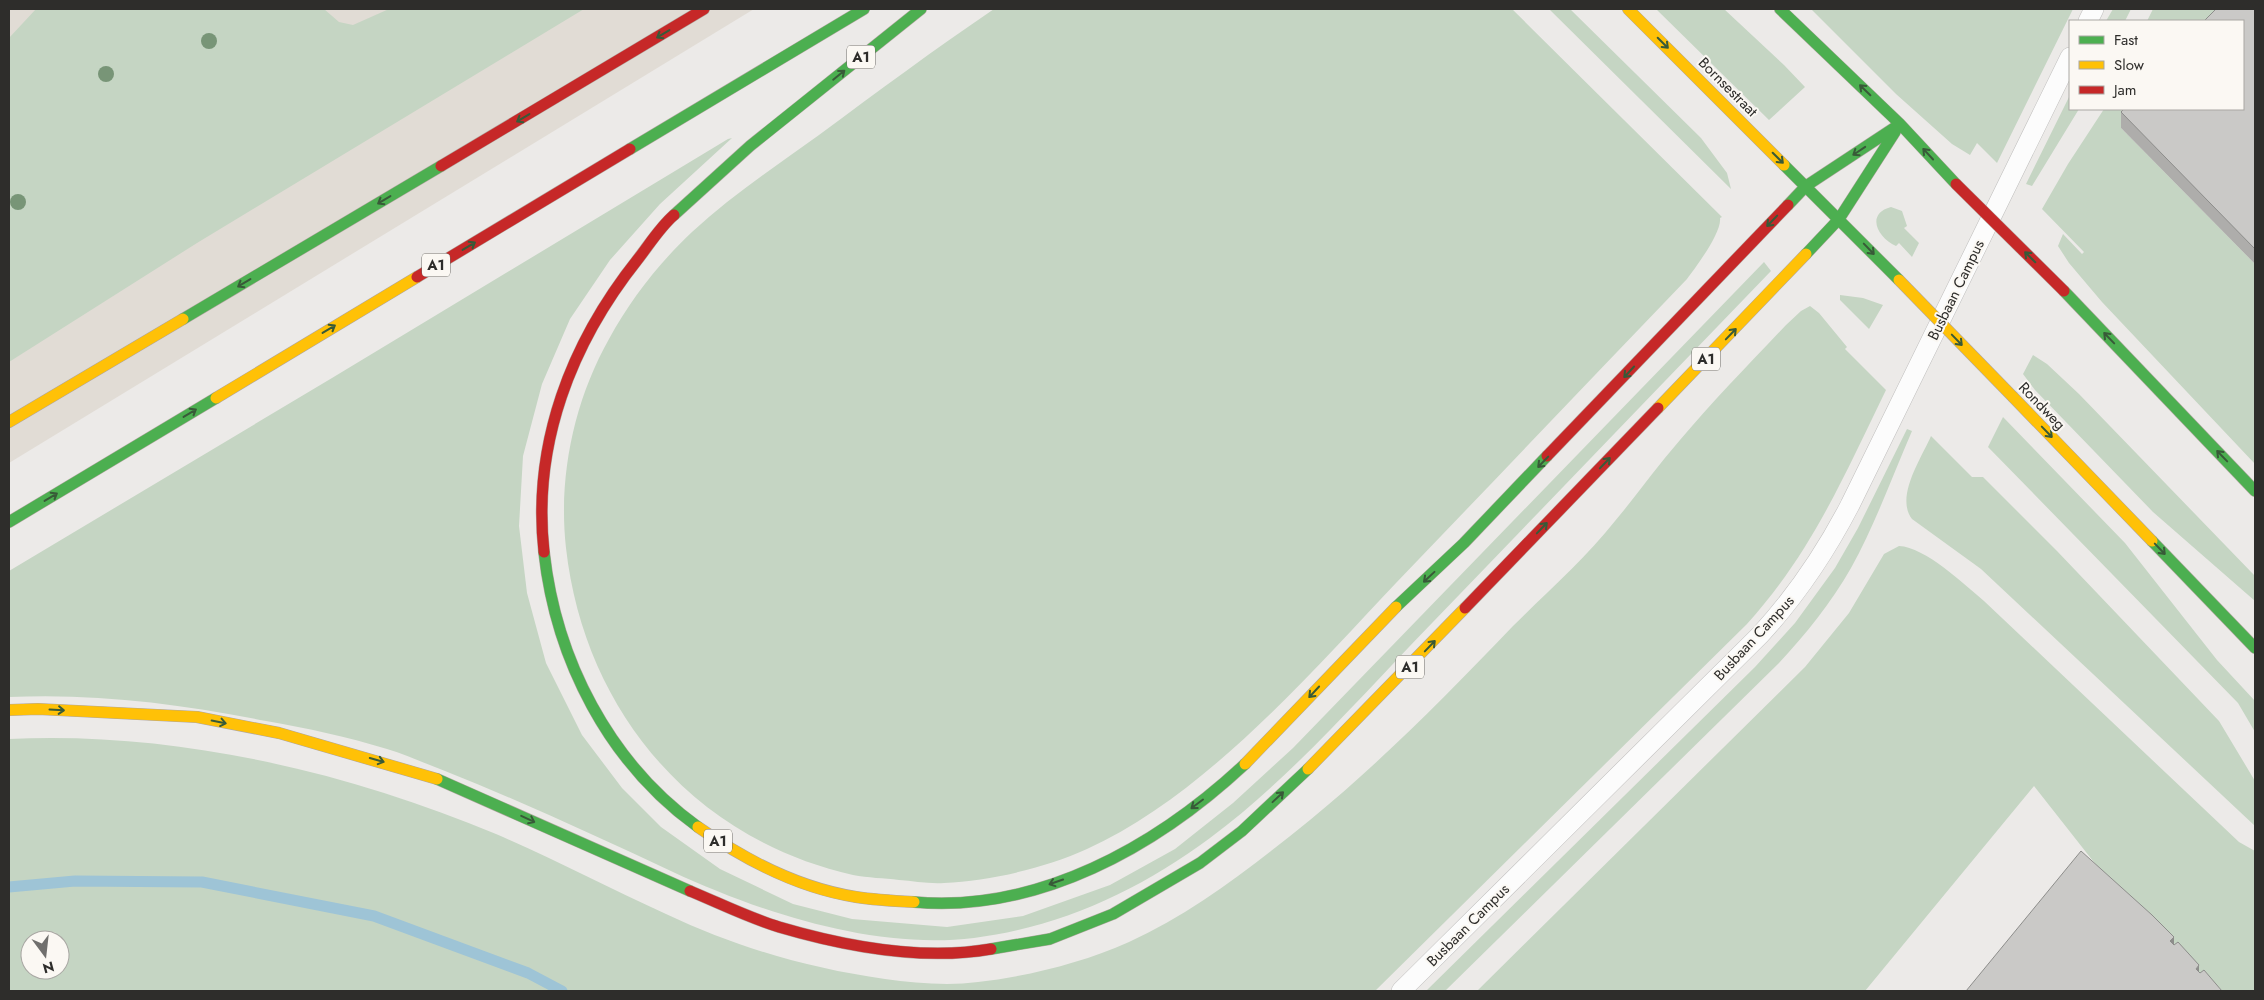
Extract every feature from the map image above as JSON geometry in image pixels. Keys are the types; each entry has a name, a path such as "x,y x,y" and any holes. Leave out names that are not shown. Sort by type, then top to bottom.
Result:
{"main road":[{"path":"9,422 704,9"},
{"name":"A1","path":"9,522 864,9"},
{"name":"A1","path":"921,9 750,146 670,218 626,274 589,330 562,392 545,460 541,523 548,588 566,652 601,723 636,771 678,812 731,850 799,882 855,897 944,905 1017,896 1098,868 1162,832 1219,788 1263,747 1376,627 1464,543 1806,186"},
{"name":"Bornsestraat","path":"1628,9 1806,186"},
{"path":"1780,9 1900,124 2255,491"},
{"path":"1806,186 1900,124"},
{"path":"1839,219 1900,124"},
{"name":"Rondweg","path":"1806,186 2255,648"},
{"name":"A1","path":"9,710 38,709 197,717 279,734 345,751 440,780 639,870 761,921 833,940 911,953 961,954 1050,938 1113,914 1200,863 1242,831 1326,752 1398,679 1758,306 1839,219"}],"lane":[{"name":"Busbaan Campus","path":"1400,991 1735,661 1780,614 1797,592 1826,549 1843,519 2069,59"}],"shaded area":[{"path":"9,9 754,9 9,463"}],"green space":[{"path":"36,9 324,9 339,22 353,25 389,9 584,9 197,243 9,362 9,38"},
{"path":"994,9 1512,9 1722,217 1713,240 1687,279 1291,694 1213,766 1172,798 1130,826 1087,849 1035,868 962,882 938,883 859,876 795,857 743,831 696,798 656,758 622,713 596,662 577,607 566,548 564,521 564,494 571,440 586,388 609,339 626,310 668,256 692,232 738,194"},
{"path":"1549,9 1570,9 1701,138 1727,173 1731,189"},
{"path":"1656,9 1724,9 1805,87 1769,120"},
{"path":"1811,9 2073,9 1997,163 1977,143 1970,155 1952,144 1896,94"},
{"path":"2113,9 2131,9 2126,20 2107,20"},
{"path":"2153,9 2229,9 2219,20 2148,20"},
{"path":"2069,97 2069,110 2078,110 2032,186 2026,184"},
{"path":"2103,110 2137,110 2121,128 2255,264 2255,464 2102,302 2069,263 2058,246 2063,234 2082,254 2084,252 2042,209 2068,164"},
{"path":"732,138 660,204 610,260 570,319 542,384 523,456 519,526 527,593 546,663 582,735 622,788 661,827 720,869 793,904 852,919 947,927 1023,916 1110,885 1175,849 1233,803 1293,748 1764,262 1771,271 1326,734 1269,789 1210,838 1183,857 1128,890 1068,915 1006,933 974,938 936,940 897,939 819,925 781,914 707,887 532,807 445,771 394,751 327,733 202,710 138,701 42,696 9,697 9,571"},
{"path":"1891,207 1902,211 1907,226 1904,228 1919,243 1912,257 1899,243 1896,246 1884,238 1877,226 1876,220 1878,215 1883,210"},
{"path":"1840,295 1863,298 1883,305 1869,329 1840,300"},
{"path":"1810,306 1819,313 1847,347 1845,349 1886,390 1841,483 1808,541 1770,597 1747,624 1375,991 9,991 9,739 71,738 195,749 319,774 379,791 496,834 719,937 772,955 828,969 920,983 967,983 1036,972 1111,950 1177,917 1223,887 1310,820 1389,750 1591,549 1693,425 1801,311"},
{"path":"2033,355 2047,364 2079,394 2255,576 2255,601 2153,512 2035,390 2023,374"},
{"path":"2003,417 2125,543 2217,660 2255,701 2255,732 2238,703 1988,447"},
{"path":"1907,429 1912,431 1860,552 1835,594 1799,641 1779,663 1445,991 1426,991 1755,667 1795,623 1835,568 1858,528"},
{"path":"1931,436 1972,477 1983,477 2057,551 2219,721 2255,781 2255,826 1981,569 1912,519 1906,500 1908,489 1911,478"},
{"path":"1899,546 1909,548 1932,559 1966,585 2239,842 2255,851 2255,991 2198,991 2174,964 2034,786 1865,991 1477,991 1805,667 1849,613 1884,554"}],"building":[{"path":"2216,9 2255,9 2255,249 2121,112 2123,110 2244,110 2244,20 2205,20"},
{"path":"2081,851 2152,915 2174,937 2170,941 2174,945 2178,942 2199,965 2196,969 2200,973 2204,970 2222,991 1966,991"}],"waterway":[{"path":"9,887 75,881 202,882 374,916 528,973 562,991"}],"traffic: fast":[{"path":"630,149 864,9"},
{"path":"674,215 750,146 921,9"},
{"path":"1780,9 1900,124 1956,184"},
{"path":"1788,205 1806,186 1900,124"},
{"path":"1806,254 1839,219 1895,132"},
{"path":"1784,165 1899,280"},
{"path":"183,319 441,166"},
{"path":"2064,291 2255,491"},
{"path":"9,522 216,398"},
{"path":"1396,607 1464,543 1547,456"},
{"path":"2152,541 2255,648"},
{"path":"544,552 550,592 561,632 575,670 592,706 613,740 638,772 666,801 698,827"},
{"path":"914,902 960,903 1006,897 1050,885 1093,868 1134,847 1173,822 1245,764"},
{"path":"991,949 1050,939 1113,914 1200,863 1242,831 1308,769"},
{"path":"437,779 690,891"}],"traffic: slow":[{"path":"1628,9 1784,165"},
{"path":"1658,408 1806,254"},
{"path":"216,398 417,277"},
{"path":"1899,280 2013,397"},
{"path":"9,422 183,319"},
{"path":"2013,397 2152,541"},
{"path":"1245,764 1396,607"},
{"path":"1308,769 1465,608"},
{"path":"9,710 38,709 197,717 279,733 437,779"},
{"path":"698,827 734,851 793,880 835,893 856,897 914,902"}],"traffic: jam":[{"path":"441,166 704,9"},
{"path":"417,277 630,149"},
{"path":"1956,184 2064,291"},
{"path":"1547,456 1788,205"},
{"path":"544,552 542,512 544,472 561,396 593,325 614,291 659,231 674,215"},
{"path":"1465,608 1658,408"},
{"path":"690,891 745,915 831,941 912,953 965,952 991,949"}]}
